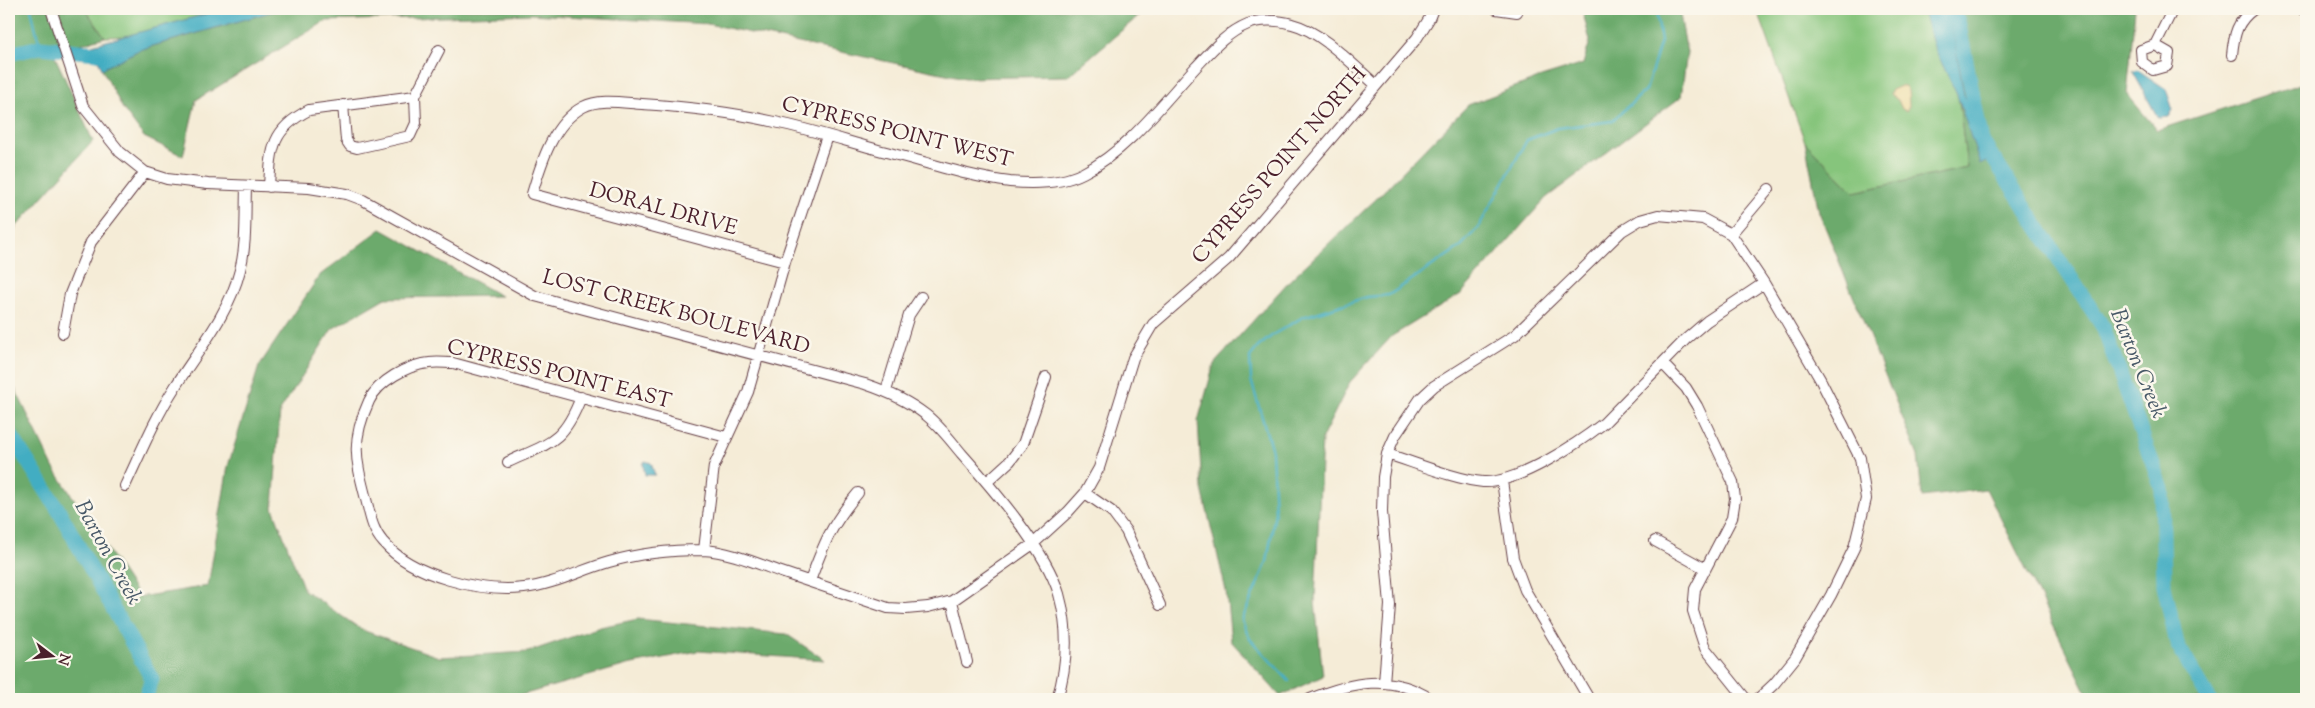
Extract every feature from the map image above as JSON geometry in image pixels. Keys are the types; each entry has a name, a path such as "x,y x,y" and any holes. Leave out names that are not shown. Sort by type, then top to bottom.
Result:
{"street":[{"name":"LOST CREEK BOULEVARD","path":"51,9 83,106 120,152 145,172 167,179 246,186 309,188 347,194 363,200 535,296 760,355 886,391 926,415 943,431 987,482 1033,544 1049,570 1064,614 1066,661 1057,699"},
{"name":"CYPRESS POINT NORTH","path":"1033,544 1068,512 1085,492 1099,468 1133,358 1153,324 1229,258 1417,38 1429,20 1433,9"},
{"path":"1496,9 1516,12"},
{"path":"2155,45 2173,9"},
{"path":"2232,54 2236,29 2244,17 2254,9"},
{"path":"2297,9 2303,9"},
{"name":"CYPRESS POINT WEST","path":"532,194 538,173 558,130 571,114 586,105 607,102 712,110 776,122 987,179 1036,183 1059,181 1082,174 1120,149 1211,51 1232,33 1250,23 1269,21 1292,23 1311,31 1376,85"},
{"path":"343,105 346,140 350,146 357,148 405,139 410,136 416,123 415,96 439,50"},
{"path":"269,187 271,153 278,134 286,125 310,110 415,96"},
{"path":"704,550 714,466 748,392 785,262 827,136"},
{"path":"63,333 70,294 91,242 145,172"},
{"path":"125,486 153,425 174,388 220,320 233,293 241,269 244,246 246,186"},
{"path":"1731,234 1769,189"},
{"name":"DORAL DRIVE","path":"532,194 785,262"},
{"path":"1384,683 1390,605 1382,512 1383,477 1387,454 1395,436 1420,399 1434,386 1515,335 1622,231 1640,220 1658,215 1704,219 1731,234 1764,283 1820,379 1860,458 1866,499 1854,548 1832,595 1796,658 1774,684 1758,699"},
{"path":"1387,454 1482,482 1502,481 1516,477 1589,434 1604,423 1706,321 1764,283"},
{"path":"886,391 909,315 921,297"},
{"name":"CYPRESS POINT EAST","path":"726,437 453,363 428,363 388,379 370,397 356,436 355,456 372,526 383,542 400,558 421,569 471,585 498,590 545,584 609,562 651,552 704,550 737,556 888,608 920,608 952,601 1033,544"},
{"path":"1663,364 1686,388 1698,406 1733,482 1735,499 1732,518 1704,568 1695,589 1693,611 1698,631 1706,648 1746,699"},
{"path":"987,482 1010,460 1023,444 1046,377"},
{"path":"508,462 553,442 565,431 573,418 581,397"},
{"path":"1502,481 1507,525 1516,566 1525,590 1589,699"},
{"path":"1085,492 1111,511 1126,531 1160,604"},
{"path":"810,581 826,537 838,516 858,493"},
{"path":"1655,541 1704,568"},
{"path":"952,601 967,662"},
{"path":"1310,699 1340,686 1384,683 1405,688 1431,699"}],"green space":[{"path":"9,9 85,9 105,37 53,52 93,141 16,227 9,240"},
{"path":"85,9 223,9 129,36 105,37"},
{"path":"281,9 1147,9 1068,76 965,78 708,24 531,14 326,21 196,100 183,156 144,137 123,109 102,69 139,50"},
{"path":"1582,9 1679,9 1687,53 1681,97 1546,198 1461,294 1392,336 1350,382 1322,438 1315,602 1323,676 1280,696 1231,641 1226,591 1202,489 1198,421 1214,364 1290,280 1374,201 1468,105 1541,77 1583,64 1590,41"},
{"path":"1757,9 1948,9 1967,168 1854,192 1805,142"},
{"path":"1948,9 2135,9 2127,94 2157,130 2306,82 2306,699 2090,699 1986,489 1922,497 1918,456 1819,212 1805,142 1854,192 1967,168"},
{"path":"381,229 501,296 385,298 332,329 280,411 273,508 304,590 362,630 439,657 528,652 600,627 638,619 786,634 825,660 698,651 627,665 508,699 9,699 9,376 53,467 139,597 208,586 228,466 259,366 320,275"}],"sand":[{"path":"1905,86 1908,91 1909,106 1906,111 1902,109 1898,100 1890,94 1892,90"}],"water":[{"path":"225,9 281,9 139,50 102,69 92,45"},
{"path":"1922,9 1949,9 1964,94 1994,158 1980,165 1957,95 1934,47"},
{"path":"2138,70 2166,89 2173,110 2169,117 2158,118 2133,72"},
{"path":"645,461 651,463 655,475 645,475 643,464"}],"waterway":[{"path":"31,9 40,47"},
{"path":"1289,681 1250,639 1242,620 1267,562 1275,512 1272,451 1251,380 1250,357 1258,347 1274,334 1303,317 1367,297 1389,295 1460,247 1478,228 1527,140 1558,128 1612,121 1646,90 1661,41 1656,9"},
{"name":"Barton Creek","path":"1950,9 1958,21 1982,141 2103,327 2162,489 2164,585 2177,644 2209,699"},
{"name":"Barton Creek","path":"9,54 40,47 106,54 114,52"},
{"name":"Barton Creek","path":"9,432 59,511 152,679 145,699"}]}
